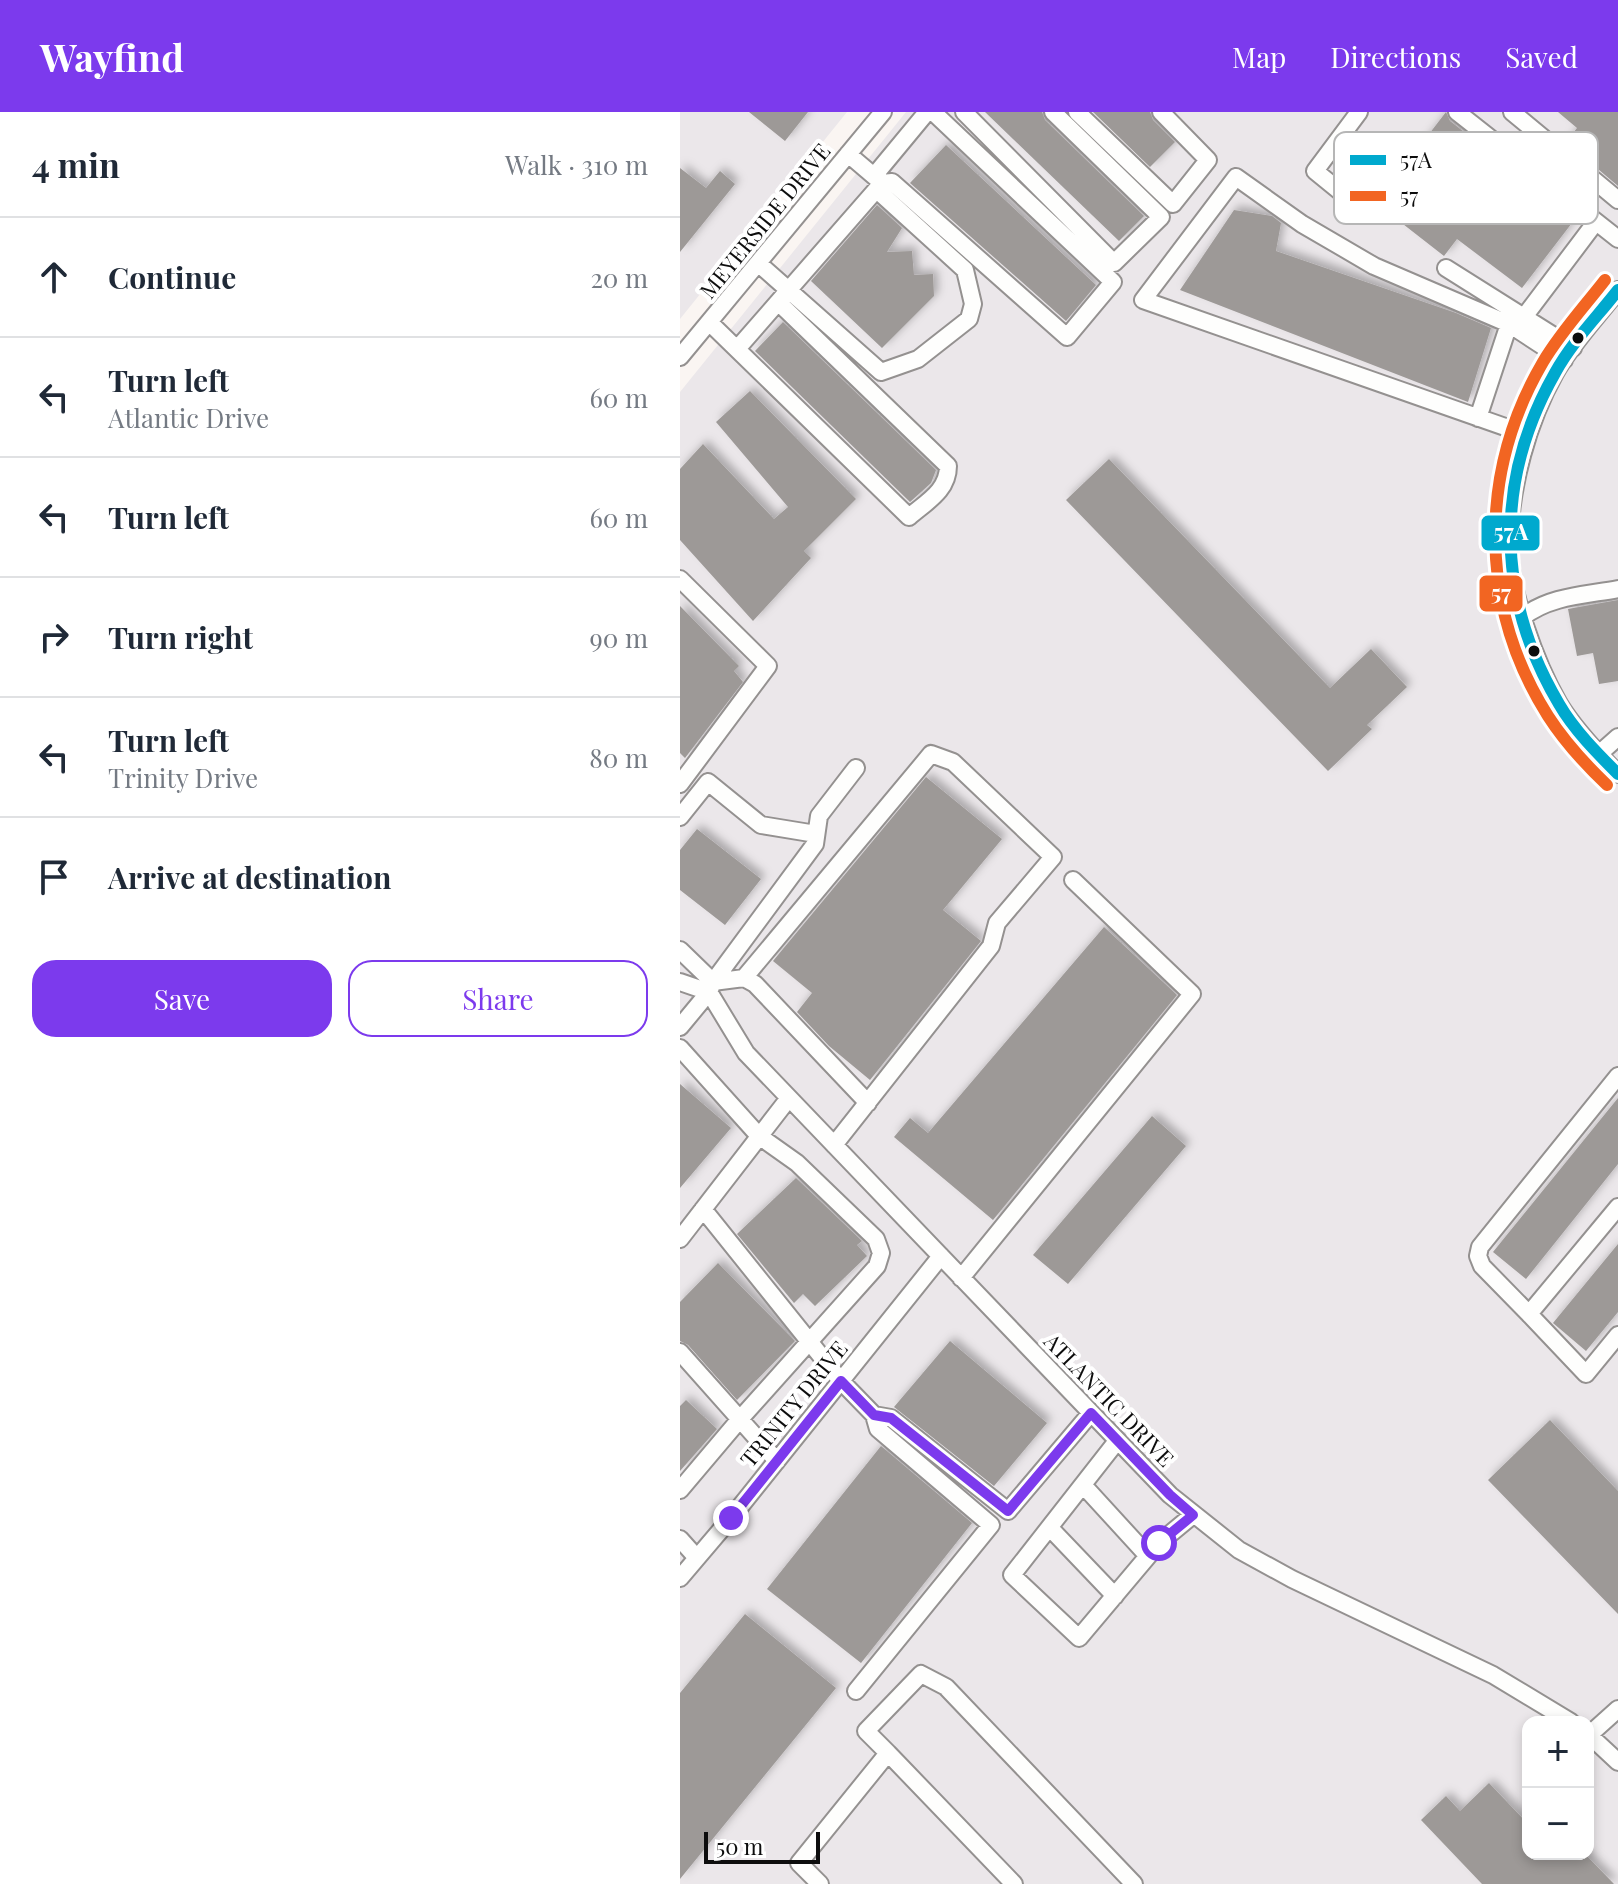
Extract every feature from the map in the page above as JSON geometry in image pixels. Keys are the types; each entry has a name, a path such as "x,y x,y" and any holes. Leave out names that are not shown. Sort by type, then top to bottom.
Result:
{"street":[{"name":"MEYERSIDE DRIVE","path":"680,357 883,112"},
{"path":"737,349 878,183 930,112 1113,282 1067,337 892,182 878,183"},
{"path":"964,112 1114,263 1161,217 1053,112"},
{"path":"1077,112 1173,204 1208,160 1161,112"},
{"path":"1344,132 1359,112"},
{"path":"1457,112 1482,132"},
{"path":"1512,112 1536,132"},
{"path":"1334,146 1315,171 1334,186"},
{"path":"783,296 881,372 918,359 969,319 973,304 965,270 848,154"},
{"path":"1517,320 1374,266 1302,224 1236,177 1143,300 1528,435"},
{"path":"1598,183 1618,200"},
{"path":"1478,418 1517,320 1594,224"},
{"path":"1596,224 1618,239"},
{"path":"709,322 909,517 942,489 948,477 948,466 783,296 759,264"},
{"path":"1446,268 1569,354"},
{"path":"1618,290 1556,371 1528,435 1517,480 1509,543 1523,617 1560,705 1618,774"},
{"path":"680,579 768,666 680,784"},
{"path":"1523,617 1536,606 1618,589"},
{"path":"1600,753 1618,737"},
{"path":"680,982 711,987 744,978 931,754 953,762 1053,857 997,923 991,946 834,1145"},
{"path":"680,1027 815,844 819,816 856,768"},
{"path":"680,817 708,782 761,825 816,834"},
{"path":"961,1278 1192,994 1073,880"},
{"name":"ATLANTIC DRIVE","path":"680,950 711,987 746,1053 1117,1441 1193,1515 1239,1550 1292,1579 1493,1675 1561,1716"},
{"path":"744,978 755,984 868,1103"},
{"path":"680,1048 759,1136 797,1163 876,1239 881,1253 877,1266 680,1490"},
{"path":"1618,1076 1480,1247 1478,1256 1482,1266 1586,1374 1618,1335"},
{"path":"680,1239 789,1098"},
{"path":"1529,1314 1618,1207"},
{"path":"703,1209 841,1381 874,1415 878,1429 991,1525 856,1691"},
{"name":"TRINITY DRIVE","path":"680,1578 941,1256"},
{"path":"680,1352 777,1461"},
{"path":"874,1415 891,1418 1008,1511 1091,1413"},
{"path":"1117,1441 1012,1575 1079,1638 1148,1556 1193,1515"},
{"path":"1083,1485 1148,1556"},
{"path":"1050,1528 1115,1596"},
{"path":"680,1539 697,1558"},
{"path":"1014,1884 866,1731 921,1674 946,1687 1134,1884"},
{"path":"1594,1730 1618,1709"},
{"path":"1594,1740 1618,1762"},
{"path":"820,1884 799,1863 888,1753"}],"shaded area":[{"path":"680,112 847,112 680,319"},
{"path":"906,112 1618,112 1618,1884 680,1884 680,392"}],"building":[{"path":"749,112 808,112 785,141"},
{"path":"985,112 1042,112 1045,120 1144,216 1119,241"},
{"path":"1093,112 1150,112 1153,120 1175,142 1150,167"},
{"path":"1446,112 1450,121 1464,132 1431,132"},
{"path":"1558,112 1618,112 1618,186 1598,169 1598,132 1574,132 1577,128"},
{"path":"946,145 1096,285 1066,321 910,183"},
{"path":"680,168 706,188 720,171 735,184 680,252"},
{"path":"877,205 902,228 887,252 912,251 914,275 933,274 934,296 882,348 811,281"},
{"path":"1234,210 1272,216 1281,223 1276,251 1491,328 1468,402 1180,290"},
{"path":"1403,224 1571,224 1522,288 1457,239 1444,256"},
{"path":"783,322 936,470 931,483 910,502 755,351"},
{"path":"750,391 856,499 804,551 811,558 753,621 680,540 680,469 703,444 774,519 788,507 716,422"},
{"path":"1109,459 1330,688 1371,649 1407,687 1367,725 1372,729 1328,771 1066,500"},
{"path":"1618,600 1618,681 1599,684 1593,653 1577,656 1568,609"},
{"path":"680,606 739,666 734,671 743,682 685,758 680,753"},
{"path":"926,777 1002,839 943,910 981,941 870,1080 829,1046 797,1012 812,993 773,961"},
{"path":"697,829 761,879 725,925 680,890 680,850"},
{"path":"1104,927 1177,995 993,1220 894,1137 910,1118 928,1133"},
{"path":"680,1084 731,1128 680,1188"},
{"path":"1618,1098 1618,1164 1526,1279 1493,1252"},
{"path":"1152,1116 1186,1146 1068,1284 1033,1255"},
{"path":"796,1178 862,1241 857,1245 867,1256 815,1306 803,1294 794,1303 737,1234"},
{"path":"1618,1244 1618,1312 1586,1351 1553,1323"},
{"path":"718,1263 795,1341 737,1400 688,1345 680,1341 680,1302"},
{"path":"950,1341 1047,1423 994,1486 894,1407"},
{"path":"686,1400 717,1429 680,1471 680,1406"},
{"path":"1550,1420 1618,1491 1618,1614 1488,1480"},
{"path":"881,1446 972,1523 861,1663 767,1589"},
{"path":"745,1614 836,1688 680,1879 680,1693"},
{"path":"1489,1783 1522,1818 1522,1860 1591,1860 1614,1884 1482,1884 1421,1820 1446,1796 1460,1811"}],"transit line":[{"name":"57","path":"1605,280 1550,351 1522,405 1507,449 1498,494 1495,540 1499,585 1509,630 1525,674 1561,734 1607,785"},
{"name":"57A","path":"1618,290 1562,362 1535,414 1521,455 1513,497 1510,539 1514,581 1523,623 1538,664 1572,723 1618,774"}],"route":[{"path":"731,1518 841,1381 874,1415 891,1418 1008,1511 1091,1413 1193,1515 1159,1543"}]}
